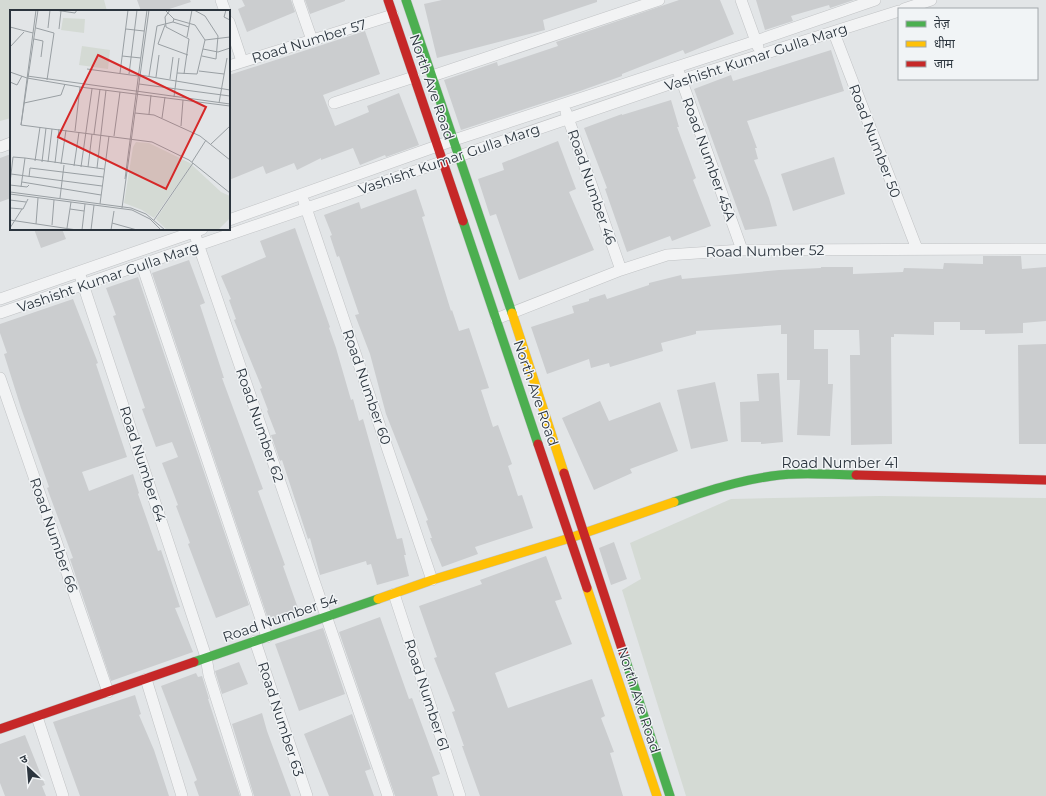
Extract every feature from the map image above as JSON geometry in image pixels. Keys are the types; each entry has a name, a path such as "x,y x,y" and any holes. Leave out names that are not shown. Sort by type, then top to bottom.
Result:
{"street":[{"path":"221,0 225,10"},
{"path":"298,0 312,40"},
{"path":"432,76 660,0"},
{"path":"741,0 760,54"},
{"name":"Vashisht Kumar Gulla Marg","path":"230,220 454,140 756,42 875,0"},
{"path":"907,8 931,0"},
{"path":"408,1 670,796"},
{"name":"Road Number 57","path":"230,25 242,61 312,40 390,7 408,1"},
{"name":"North Ave Road","path":"390,7 657,796"},
{"name":"Vashisht Kumar Gulla Marg","path":"0,313 35,300 83,286 681,80 760,54 834,33 898,11"},
{"name":"Road Number 50","path":"834,33 917,249"},
{"path":"230,66 242,61"},
{"name":"Road Number 45A","path":"676,67 742,250"},
{"path":"334,103 414,77"},
{"name":"Road Number 46","path":"564,104 621,270"},
{"path":"0,147 10,143"},
{"name":"Road Number 60","path":"301,194 432,580"},
{"name":"Vashisht Kumar Gulla Marg","path":"0,299 198,230"},
{"name":"Road Number 62","path":"198,230 199,246 388,796"},
{"name":"Road Number 52","path":"496,319 621,270 667,255 742,250 1046,249"},
{"path":"142,265 267,637"},
{"name":"Road Number 64","path":"79,272 206,657 209,675 247,796"},
{"name":"Road Number 66","path":"0,378 108,692"},
{"name":"Road Number 41","path":"570,538 706,491 750,480 796,474 1046,480"},
{"name":"Road Number 54","path":"0,729 432,580 570,538"},
{"name":"Road Number 61","path":"394,594 460,796"},
{"name":"Road Number 63","path":"255,641 307,796"},
{"path":"146,679 182,796"},
{"path":"37,717 63,796"}],"shaded area":[{"path":"0,0 104,0 107,10 10,10 10,118 0,121"},
{"path":"879,496 1046,498 1046,796 686,796 622,590 641,579 630,543 731,499"}],"building":[{"path":"137,0 190,0 191,2 166,10 141,10"},
{"path":"242,0 291,0 295,12 247,32 238,9 245,6"},
{"path":"305,0 345,0 345,1 310,14"},
{"path":"442,0 597,0 597,2 543,20 545,30 437,58 424,4"},
{"path":"679,0 720,0 734,34 685,54 683,50 622,74 622,76 580,91 461,130 444,80 497,62 498,66 558,46 556,42"},
{"path":"756,0 854,0 830,8 829,5 791,16 793,21 765,30"},
{"path":"365,31 380,74 323,95 335,126 369,112 367,106 399,93 419,145 386,157 385,155 360,165 353,148 321,160 321,158 297,170 294,163 266,174 263,166 230,180 230,75"},
{"path":"831,50 844,91 747,121 757,148 755,148 758,159 754,160 769,198 777,226 745,230 694,89 731,75 733,81"},
{"path":"671,100 679,127 677,127 696,178 693,180 711,226 672,241 670,236 627,252 605,189 607,188 584,128 622,114"},
{"path":"558,141 576,189 569,192 594,250 519,280 496,214 490,216 478,179 504,170 502,163"},
{"path":"10,154 10,198 0,202 0,158"},
{"path":"834,157 845,194 793,211 781,174"},
{"path":"416,189 425,216 422,217 451,311 452,310 459,331 469,328 489,388 481,390 493,427 498,425 512,464 508,466 518,496 522,495 533,528 475,547 478,554 442,567 430,538 432,538 426,521 428,520 386,414 370,354 355,315 359,314 339,256 337,257 330,236 332,235 324,215 359,202 361,209"},
{"path":"295,228 330,327 329,328 351,400 353,399 359,421 363,419 397,539 402,538 406,555 404,555 409,576 377,585 371,564 367,565 366,561 320,575 310,538 308,539 282,460 280,461 271,435 276,434 260,389 262,388 234,320 236,319 229,300 231,299 221,276 266,257 260,241"},
{"path":"34,230 62,230 66,239 41,248"},
{"path":"983,256 1021,256 1022,269 1046,267 1046,321 1023,323 1023,333 985,334 985,330 960,330 960,322 934,322 934,335 894,334 894,337 891,337 892,444 851,445 850,355 860,355 859,330 814,330 814,349 828,349 828,384 833,384 830,436 797,435 800,380 787,380 787,334 781,334 781,325 696,331 696,334 661,343 663,351 610,367 609,363 591,368 589,359 547,374 531,327 574,313 572,306 589,301 589,299 605,294 607,299 649,285 649,283 681,275 682,279 821,267 853,267 853,274 903,272 904,268 943,269 944,263 983,264"},
{"path":"189,260 205,303 200,305 224,378 222,378 263,489 258,491 285,565 283,566 299,611 269,622 152,273"},
{"path":"138,277 249,605 216,618 188,544 190,543 176,506 178,505 162,463 178,457 172,442 156,447 142,409 145,408 113,316 116,315 106,288"},
{"path":"73,299 98,363 96,364 127,457 82,472 89,491 133,474 139,493 138,494 158,551 161,550 180,607 175,608 193,652 111,681 70,559 73,558 47,488 49,487 21,408 4,354 7,353 0,333 0,324"},
{"path":"1046,344 1046,444 1019,444 1018,345"},
{"path":"779,373 783,442 761,444 761,442 741,442 740,402 759,401 757,374"},
{"path":"715,382 728,441 691,449 677,390"},
{"path":"600,401 609,421 660,402 678,451 630,469 632,473 594,490 562,418"},
{"path":"614,542 627,579 611,585 599,548"},
{"path":"546,556 562,599 555,601 572,644 495,673 508,708 592,679 605,716 601,718 614,752 610,753 623,796 480,796 462,746 464,746 452,712 455,711 434,658 437,657 419,606 482,584 480,580"},
{"path":"380,617 409,699 412,698 440,774 432,777 438,796 395,796 339,632"},
{"path":"323,628 345,694 299,711 275,644"},
{"path":"239,662 248,684 222,694 215,671"},
{"path":"196,673 198,677 202,676 208,699 240,796 199,796 194,782 197,780 161,686"},
{"path":"135,695 141,714 139,715 154,750 169,796 80,796 53,722"},
{"path":"262,713 267,731 291,796 254,796 232,724"},
{"path":"352,714 371,769 365,771 374,796 329,796 304,734"},
{"path":"25,735 45,785 42,786 46,796 5,796 0,783 0,744"}],"traffic: fast":[{"path":"406,0 512,313"},
{"path":"463,221 538,444"},
{"path":"674,502 719,488 766,477 804,474 856,475"},
{"path":"194,662 378,599"},
{"path":"624,655 670,796"}],"traffic: slow":[{"path":"512,313 564,473"},
{"path":"378,599 432,580 570,538 674,502"},
{"path":"587,588 657,796"}],"traffic: jam":[{"path":"388,0 463,221"},
{"path":"538,444 587,588"},
{"path":"564,473 624,655"},
{"path":"856,475 1046,480"},
{"path":"0,729 194,662"}]}
